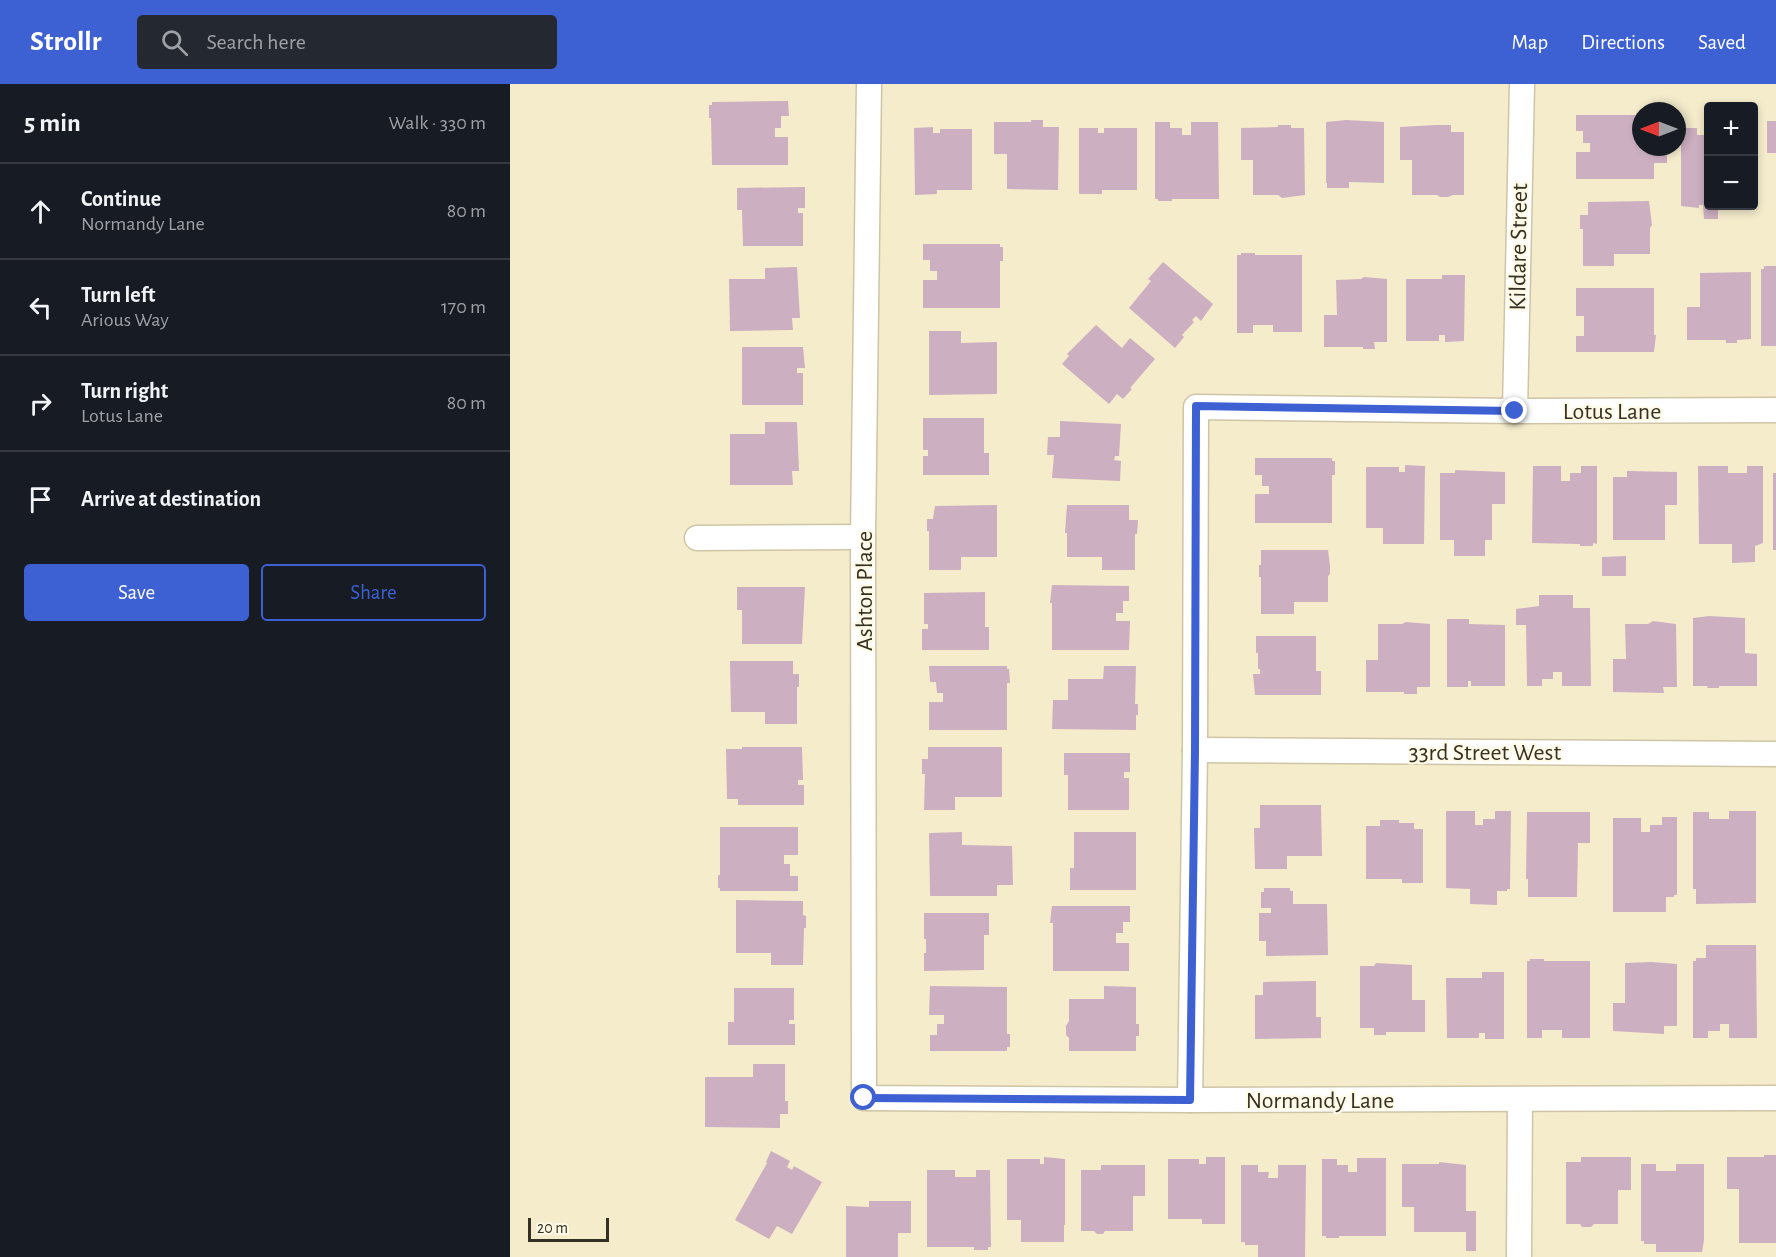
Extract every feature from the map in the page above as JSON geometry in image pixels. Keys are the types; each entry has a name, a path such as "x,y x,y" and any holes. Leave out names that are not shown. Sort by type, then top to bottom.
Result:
{"street":[{"name":"Ashton Place","path":"864,1098 863,537 868,84"},
{"name":"Kildare Street","path":"1515,411 1522,84"},
{"name":"Lotus Lane","path":"1195,750 1196,406 1515,411 1776,410"},
{"path":"697,538 863,537"},
{"path":"1190,1100 1195,750"},
{"name":"33rd Street West","path":"1195,750 1776,754"},
{"name":"Normandy Lane","path":"864,1098 1190,1100 1776,1098"},
{"path":"1519,1257 1520,1100"}],"building":[{"path":"788,101 789,116 781,116 781,128 775,128 775,137 788,137 788,165 712,165 709,105 712,105 712,102"},
{"path":"1576,115 1632,115 1632,156 1667,156 1667,163 1654,163 1654,179 1576,179 1576,152 1590,152 1590,143 1583,143 1583,131 1576,131"},
{"path":"1031,120 1043,120 1043,127 1059,127 1058,190 1007,189 1007,154 994,154 994,122 1031,122"},
{"path":"1346,120 1384,122 1384,183 1349,182 1349,188 1327,188 1326,122"},
{"path":"1767,121 1776,121 1776,153 1767,153"},
{"path":"1155,122 1170,122 1170,128 1182,128 1182,135 1191,135 1191,122 1218,122 1219,199 1158,201 1155,199"},
{"path":"1278,125 1304,128 1305,195 1282,198 1278,195 1253,195 1253,160 1241,160 1241,128 1278,127"},
{"path":"1451,125 1451,132 1464,132 1464,195 1440,197 1412,195 1412,160 1400,160 1400,127"},
{"path":"933,127 933,133 940,133 940,129 972,129 972,190 937,190 937,194 915,195 914,128"},
{"path":"1079,128 1098,128 1098,133 1104,133 1104,128 1137,128 1137,190 1102,190 1102,194 1079,194"},
{"path":"1686,128 1697,128 1697,135 1704,135 1704,210 1718,210 1718,219 1704,219 1703,205 1699,205 1699,208 1681,206 1681,156 1686,156"},
{"path":"805,187 805,208 798,208 798,213 803,213 803,246 743,246 742,210 737,210 737,188"},
{"path":"1649,201 1652,225 1650,254 1614,254 1614,266 1583,266 1583,229 1580,229 1580,215 1588,215 1588,202"},
{"path":"923,244 1000,244 1000,247 1003,247 1003,261 1000,261 1000,308 923,308 923,280 937,280 937,271 930,271 930,260 923,260"},
{"path":"1241,253 1302,255 1302,332 1273,332 1273,325 1253,325 1253,333 1237,333 1237,255"},
{"path":"1163,262 1213,304 1201,321 1196,316 1192,320 1194,322 1182,335 1184,337 1175,348 1129,308 1151,281 1148,279"},
{"path":"1764,266 1776,266 1776,346 1761,346 1761,269 1764,269"},
{"path":"797,267 800,318 792,318 793,330 730,331 729,279 765,279 765,268"},
{"path":"1751,272 1751,339 1737,340 1737,343 1726,343 1726,340 1687,340 1687,307 1700,307 1700,273"},
{"path":"1442,275 1465,275 1464,341 1445,342 1445,335 1439,335 1439,341 1406,341 1406,279 1442,279"},
{"path":"1364,277 1387,279 1387,342 1374,342 1375,349 1324,347 1324,315 1337,315 1336,280"},
{"path":"1576,288 1654,288 1654,335 1656,335 1654,352 1576,352 1576,336 1584,336 1584,316 1576,316"},
{"path":"1096,325 1122,348 1130,338 1155,359 1123,399 1117,394 1109,404 1062,364 1069,356 1067,354"},
{"path":"929,331 961,331 961,343 997,342 997,394 929,395"},
{"path":"742,347 803,347 805,368 797,368 797,373 803,373 803,405 742,405"},
{"path":"923,418 984,418 984,453 989,453 989,475 923,475 923,456 928,456 928,450 923,450"},
{"path":"1060,421 1121,424 1119,456 1115,456 1114,460 1121,461 1120,481 1052,478 1054,455 1047,455 1048,437 1060,437"},
{"path":"765,422 797,422 799,471 792,471 793,485 730,485 730,434 765,434"},
{"path":"1255,458 1332,458 1332,461 1335,461 1335,475 1332,475 1332,523 1255,523 1255,494 1269,494 1269,486 1262,486 1262,475 1255,475"},
{"path":"1405,465 1425,466 1424,544 1383,544 1383,528 1366,528 1366,467 1399,467 1399,472 1405,472"},
{"path":"1533,466 1561,466 1561,481 1570,481 1570,473 1581,473 1581,466 1597,466 1597,544 1580,546 1580,544 1532,543"},
{"path":"1698,466 1728,466 1728,473 1747,473 1747,466 1763,466 1763,543 1755,546 1755,562 1732,563 1732,544 1699,544"},
{"path":"1455,470 1505,472 1505,504 1492,504 1492,540 1485,540 1485,556 1454,556 1454,540 1440,540 1440,473 1455,473"},
{"path":"1627,471 1677,472 1677,505 1665,505 1665,540 1613,540 1613,477 1627,477"},
{"path":"1773,473 1776,473 1776,550 1773,550"},
{"path":"997,505 997,557 961,557 961,570 929,570 927,519 933,519 935,506"},
{"path":"1067,505 1129,505 1129,520 1138,520 1137,534 1135,534 1135,570 1102,570 1102,557 1067,557 1067,533 1065,533"},
{"path":"1261,550 1328,550 1330,574 1328,576 1328,602 1294,602 1294,614 1261,614 1259,565 1261,565"},
{"path":"1626,556 1626,576 1602,576 1602,557"},
{"path":"1052,585 1129,586 1129,601 1123,601 1123,613 1116,613 1116,621 1130,621 1129,650 1052,650 1052,603 1050,603"},
{"path":"737,587 805,587 802,644 742,644 742,610 737,610"},
{"path":"985,592 985,627 989,627 989,650 922,650 922,629 928,629 928,624 924,624 924,593"},
{"path":"1539,595 1573,595 1573,608 1590,608 1591,686 1562,686 1562,672 1553,672 1553,679 1542,679 1542,686 1527,686 1526,625 1516,625 1516,609 1539,606"},
{"path":"1709,616 1745,618 1745,653 1757,654 1757,686 1707,688 1708,686 1693,686 1693,618"},
{"path":"1447,619 1469,619 1469,624 1505,625 1505,686 1471,686 1471,681 1468,681 1468,687 1447,687"},
{"path":"1653,621 1676,624 1677,687 1663,687 1664,693 1613,692 1613,659 1626,659 1625,624 1648,624"},
{"path":"1406,622 1430,624 1430,687 1417,687 1417,694 1366,692 1366,660 1378,660 1378,624"},
{"path":"1256,636 1316,636 1316,671 1321,671 1321,695 1255,695 1253,674 1260,674"},
{"path":"730,661 793,661 793,674 799,674 797,724 765,724 765,712 731,712"},
{"path":"929,666 1007,666 1010,683 1007,683 1007,730 929,730 929,702 943,702 943,693 937,693 936,682 930,682"},
{"path":"1104,666 1136,666 1135,704 1138,704 1138,715 1136,715 1136,730 1052,729 1053,700 1068,700 1068,679 1103,679"},
{"path":"742,747 802,747 803,780 798,780 798,785 804,785 804,805 738,805 738,799 727,799 726,749 742,749"},
{"path":"928,747 1002,747 1002,797 955,797 955,810 924,810 925,774 922,774 922,759 928,759"},
{"path":"1064,753 1130,753 1130,772 1124,772 1124,778 1129,778 1129,810 1068,810 1068,775 1064,775"},
{"path":"1260,805 1321,805 1322,856 1287,856 1287,869 1255,869 1254,828 1260,828"},
{"path":"1446,811 1475,811 1475,825 1483,825 1483,819 1495,819 1495,811 1511,811 1510,889 1497,891 1497,905 1470,904 1470,889 1446,888"},
{"path":"1729,811 1756,811 1756,903 1696,904 1696,889 1693,889 1693,812 1709,812 1709,819 1729,819"},
{"path":"1527,812 1590,812 1590,843 1578,843 1577,897 1528,897"},
{"path":"1662,817 1677,817 1677,895 1666,897 1666,912 1613,912 1613,818 1641,818 1641,832 1650,832 1650,825 1662,825"},
{"path":"1380,820 1414,823 1414,829 1423,829 1423,883 1402,883 1402,879 1366,879 1366,826 1380,826"},
{"path":"720,827 798,827 798,855 784,855 784,864 790,864 790,876 798,876 798,891 720,891 718,875 720,875"},
{"path":"962,832 962,845 1012,846 1013,885 997,885 997,896 930,896 929,833"},
{"path":"1074,832 1136,832 1136,890 1070,890 1070,868 1074,868"},
{"path":"1264,888 1290,888 1290,891 1293,891 1293,904 1327,904 1328,955 1266,956 1266,941 1259,941 1259,913 1271,913 1271,908 1261,908 1261,892 1264,892"},
{"path":"736,900 803,901 806,928 804,928 803,965 771,965 771,953 736,953"},
{"path":"1052,906 1130,906 1130,922 1123,922 1123,933 1116,933 1116,943 1129,943 1129,971 1053,971 1053,923 1050,923"},
{"path":"924,913 989,913 989,935 984,935 984,970 924,971 926,939 924,939"},
{"path":"1706,945 1756,945 1757,1038 1729,1038 1729,1024 1720,1024 1720,1031 1708,1031 1708,1038 1693,1038 1693,961 1696,961 1696,958 1706,958"},
{"path":"1530,959 1590,961 1590,1038 1562,1038 1562,1030 1542,1030 1542,1038 1527,1038 1527,961"},
{"path":"1376,963 1412,965 1412,1000 1425,1000 1425,1032 1386,1032 1386,1035 1374,1035 1374,1028 1360,1028 1360,966 1374,966"},
{"path":"1625,963 1677,964 1677,1026 1664,1026 1664,1034 1613,1031 1613,1003 1625,1003"},
{"path":"1482,972 1504,972 1504,1039 1485,1039 1485,1033 1479,1033 1479,1038 1447,1038 1446,978 1482,978"},
{"path":"1316,981 1316,1017 1321,1017 1321,1038 1255,1039 1255,995 1263,995 1263,982"},
{"path":"930,986 1007,987 1007,1034 1010,1034 1010,1047 1007,1047 1007,1051 930,1051 930,1035 937,1035 937,1024 944,1024 944,1015 929,1015"},
{"path":"1104,986 1136,987 1136,1024 1139,1024 1139,1036 1136,1036 1136,1051 1069,1051 1066,1026 1069,1021 1069,999 1104,999"},
{"path":"734,988 794,988 794,1020 789,1020 789,1024 795,1024 795,1045 728,1045 728,1022 734,1022"},
{"path":"753,1064 785,1064 785,1101 788,1101 788,1114 780,1114 780,1128 705,1127 705,1077 753,1077"},
{"path":"771,1151 790,1161 787,1167 792,1170 794,1166 822,1182 792,1234 777,1226 769,1239 735,1220 767,1163"},
{"path":"1764,1155 1776,1155 1776,1243 1739,1243 1739,1189 1727,1189 1727,1157 1764,1157"},
{"path":"1044,1157 1065,1159 1064,1242 1021,1242 1021,1220 1007,1220 1007,1159 1040,1159 1040,1164 1044,1164"},
{"path":"1206,1157 1225,1157 1225,1224 1202,1224 1202,1219 1168,1219 1168,1159 1199,1159 1199,1164 1206,1164"},
{"path":"1581,1157 1631,1157 1631,1190 1618,1190 1618,1224 1594,1224 1591,1227 1582,1227 1580,1224 1566,1224 1566,1162 1581,1162"},
{"path":"1357,1158 1386,1158 1386,1236 1326,1238 1322,1236 1322,1159 1337,1159 1337,1165 1348,1165 1348,1172 1357,1172"},
{"path":"1439,1162 1466,1165 1466,1211 1476,1211 1476,1251 1466,1251 1466,1232 1414,1232 1414,1207 1402,1207 1402,1164 1439,1164"},
{"path":"1641,1164 1656,1164 1656,1171 1676,1171 1676,1164 1704,1164 1702,1252 1656,1252 1656,1244 1644,1244 1644,1241 1641,1241"},
{"path":"1101,1165 1145,1165 1145,1196 1133,1196 1133,1231 1105,1231 1103,1234 1097,1234 1094,1231 1081,1231 1081,1170 1101,1170"},
{"path":"1241,1165 1258,1165 1258,1172 1269,1172 1268,1178 1278,1178 1278,1165 1306,1165 1305,1257 1258,1257 1258,1245 1245,1245 1245,1242 1241,1242"},
{"path":"927,1170 955,1170 955,1177 976,1177 976,1170 990,1170 991,1247 988,1247 988,1250 974,1250 974,1247 927,1247"},
{"path":"869,1201 911,1201 911,1233 898,1233 898,1257 846,1257 846,1206 869,1207"}],"route":[{"path":"864,1098 1190,1100 1195,750 1196,406 1515,411"}]}
